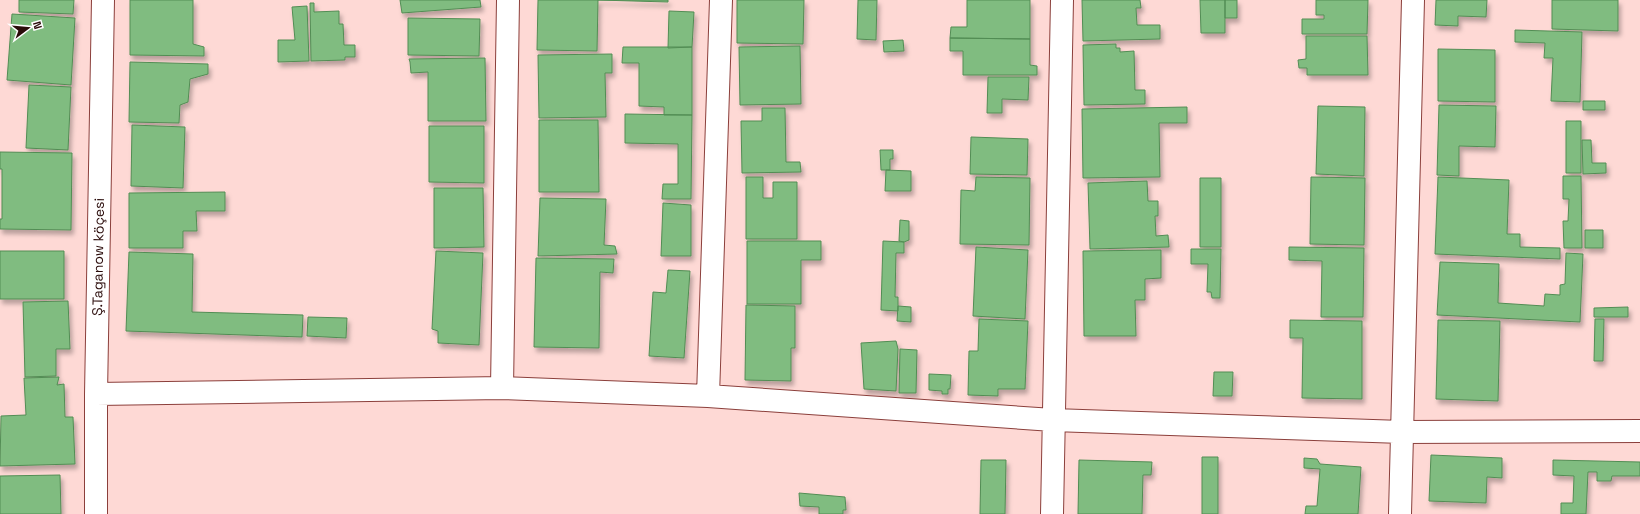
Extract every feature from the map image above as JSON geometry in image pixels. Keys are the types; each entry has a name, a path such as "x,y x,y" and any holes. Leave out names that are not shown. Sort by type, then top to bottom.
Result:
{"street":[{"name":"Ş.Taganow köçesi","path":"96,514 96,394 103,0"},
{"path":"502,388 508,0"},
{"path":"708,396 721,0"},
{"path":"1052,514 1062,0"},
{"path":"1400,514 1412,0"},
{"path":"96,394 502,388 708,396 1053,420 1402,432 1640,431"}],"building":[{"path":"19,0 74,0 73,14 19,12"},
{"path":"130,0 193,0 193,44 204,47 204,56 130,55"},
{"path":"400,0 480,0 481,7 402,13"},
{"path":"538,0 598,0 597,51 537,50"},
{"path":"598,0 668,0 668,2"},
{"path":"737,0 804,0 803,44 737,43"},
{"path":"858,0 877,0 876,40 857,39"},
{"path":"967,0 1030,0 1030,39 950,38 951,27 967,27"},
{"path":"1082,0 1140,0 1141,8 1136,8 1137,25 1160,25 1160,39 1083,41"},
{"path":"1200,0 1225,0 1225,33 1201,33"},
{"path":"1225,0 1237,0 1237,18 1225,18"},
{"path":"1316,0 1368,0 1367,34 1302,34 1302,19 1324,19 1324,15 1316,15"},
{"path":"1436,0 1487,0 1486,17 1458,16 1458,26 1435,25"},
{"path":"1552,0 1618,0 1618,31 1552,29"},
{"path":"310,3 314,3 314,12 339,11 339,24 343,24 344,45 355,45 355,57 345,57 345,60 311,61"},
{"path":"307,6 309,61 278,62 278,40 295,40 292,7"},
{"path":"669,11 694,12 692,47 668,48"},
{"path":"12,14 75,18 71,85 7,80"},
{"path":"408,18 480,19 479,56 408,55"},
{"path":"1515,30 1582,32 1580,102 1551,101 1553,58 1544,58 1545,43 1515,42"},
{"path":"1306,36 1367,36 1368,75 1307,75 1307,68 1299,68 1298,60 1306,59"},
{"path":"950,38 1030,39 1030,65 1037,66 1037,75 963,75 963,51 950,51"},
{"path":"903,40 904,51 884,52 883,41"},
{"path":"1116,44 1116,48 1120,48 1120,52 1134,51 1135,90 1145,90 1145,104 1084,105 1083,45"},
{"path":"800,46 801,104 740,105 739,47"},
{"path":"623,47 692,47 692,115 664,115 664,107 639,106 639,63 622,63"},
{"path":"1438,49 1495,50 1495,102 1438,101"},
{"path":"612,54 612,73 605,73 606,117 539,118 538,55"},
{"path":"485,58 486,121 428,121 428,72 411,73 409,59"},
{"path":"130,62 208,64 208,74 190,79 188,102 180,105 179,123 129,122"},
{"path":"988,77 1029,77 1028,100 1002,99 1002,113 987,113"},
{"path":"29,85 71,87 68,150 26,148"},
{"path":"1583,101 1605,101 1605,110 1583,110"},
{"path":"1439,105 1496,106 1495,147 1459,146 1459,176 1437,175"},
{"path":"1318,106 1365,107 1364,176 1316,174"},
{"path":"1187,107 1187,123 1159,123 1160,177 1083,178 1082,109"},
{"path":"762,108 785,108 786,162 800,162 801,172 742,173 741,121 762,121"},
{"path":"625,114 692,115 691,199 662,199 663,184 678,184 678,144 625,143"},
{"path":"539,120 598,120 599,192 539,192"},
{"path":"1566,121 1581,121 1581,173 1566,173"},
{"path":"132,125 185,127 183,188 131,186"},
{"path":"429,126 484,126 484,183 429,182"},
{"path":"971,137 1028,139 1027,175 970,174"},
{"path":"1582,140 1591,140 1592,163 1606,163 1606,173 1583,174"},
{"path":"880,150 893,150 893,159 890,159 890,170 881,170"},
{"path":"0,152 72,153 71,230 0,229 0,219 2,219 2,169 0,169"},
{"path":"886,170 911,171 911,191 885,191"},
{"path":"1563,176 1581,176 1582,248 1564,248 1563,221 1568,221 1569,199 1563,199"},
{"path":"746,177 763,177 763,198 773,198 773,182 797,182 797,239 746,239"},
{"path":"976,177 1030,178 1029,245 960,244 961,190 975,191"},
{"path":"1311,177 1365,178 1364,245 1310,244"},
{"path":"1438,177 1509,180 1507,234 1520,234 1520,247 1560,248 1560,259 1435,254"},
{"path":"1200,178 1221,178 1221,247 1200,247"},
{"path":"1147,181 1148,201 1158,201 1158,216 1155,216 1156,236 1168,235 1169,247 1090,249 1088,183"},
{"path":"434,188 483,188 484,247 434,248"},
{"path":"225,192 225,211 196,211 197,231 183,231 183,248 129,248 129,193"},
{"path":"540,198 606,199 604,245 615,246 617,254 538,256"},
{"path":"663,203 691,205 691,256 661,256"},
{"path":"900,220 909,221 909,240 904,242 899,241"},
{"path":"1585,230 1603,230 1603,248 1585,248"},
{"path":"747,241 821,241 821,260 801,260 801,304 747,304"},
{"path":"883,241 904,242 904,253 896,253 895,297 898,297 898,311 881,310"},
{"path":"976,247 1028,250 1025,319 973,316"},
{"path":"1289,247 1364,248 1363,317 1321,317 1322,261 1289,260"},
{"path":"1191,249 1221,249 1220,298 1212,298 1211,292 1207,292 1208,264 1191,264"},
{"path":"1161,250 1161,278 1145,279 1145,300 1135,300 1136,336 1084,336 1083,251"},
{"path":"0,251 64,251 64,299 0,299"},
{"path":"436,251 483,253 479,345 438,343 438,331 432,329"},
{"path":"129,252 193,254 192,312 303,315 302,337 126,331"},
{"path":"1566,253 1583,254 1580,322 1437,315 1440,262 1499,264 1498,303 1544,306 1545,294 1560,295 1560,285 1565,284"},
{"path":"536,258 614,259 613,273 600,272 599,348 534,347"},
{"path":"668,270 690,271 684,358 649,356 653,292 666,293"},
{"path":"68,301 70,349 56,349 56,376 25,377 23,302"},
{"path":"746,305 795,306 795,348 791,348 791,381 745,380"},
{"path":"898,306 911,307 911,322 897,321"},
{"path":"1628,307 1628,317 1594,317 1594,308"},
{"path":"308,317 347,318 346,338 307,336"},
{"path":"979,319 1028,321 1025,389 998,389 998,396 968,395 969,351 978,351"},
{"path":"1595,319 1604,319 1603,361 1594,361"},
{"path":"1290,320 1362,321 1362,399 1302,398 1303,338 1290,338"},
{"path":"1438,320 1500,321 1498,401 1436,399"},
{"path":"896,341 898,349 896,391 864,389 861,343"},
{"path":"900,349 917,350 916,393 899,393"},
{"path":"1214,372 1233,372 1232,396 1213,396"},
{"path":"929,374 951,375 948,394 942,394 942,391 929,390"},
{"path":"59,377 57,385 64,384 65,417 73,417 75,464 0,466 1,416 26,415 24,378"},
{"path":"1431,455 1502,458 1502,478 1487,477 1486,503 1429,501"},
{"path":"1202,457 1218,457 1218,514 1202,514"},
{"path":"1304,458 1317,459 1320,464 1361,467 1358,514 1305,514 1306,506 1317,506 1320,469 1304,468"},
{"path":"981,460 1006,460 1005,514 980,514"},
{"path":"1079,460 1152,462 1151,475 1143,475 1142,514 1078,514"},
{"path":"1553,460 1640,462 1640,476 1612,476 1611,481 1597,481 1597,472 1588,472 1586,514 1561,514 1561,503 1573,503 1574,476 1553,475"},
{"path":"60,475 61,514 0,514 0,476"},
{"path":"799,493 845,497 846,510 843,510 843,514 819,514 819,507 800,506"}]}
